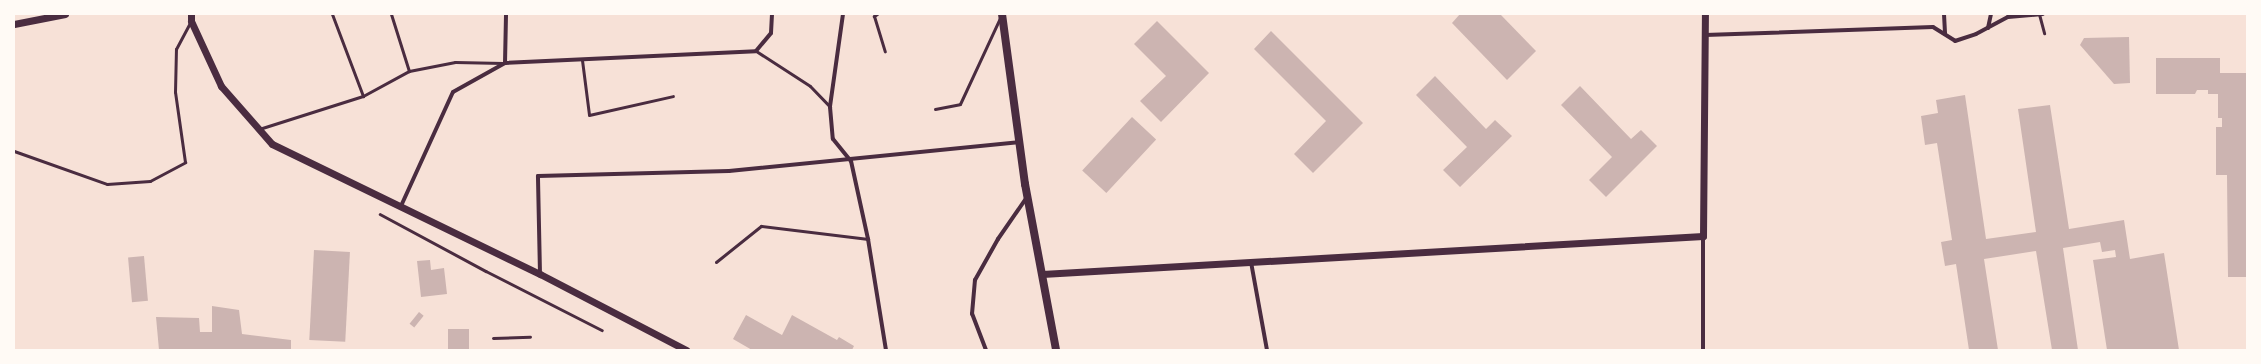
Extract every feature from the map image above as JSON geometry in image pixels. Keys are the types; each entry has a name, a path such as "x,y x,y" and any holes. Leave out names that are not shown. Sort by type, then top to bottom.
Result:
{"main road":[{"path":"1002,14 1019,142 1056,350"}],"street":[{"path":"14,24 65,14"},
{"path":"505,63 506,14"},
{"path":"401,206 453,92 505,63 756,51 771,33 772,14"},
{"path":"843,14 830,107 833,139 851,161 868,239 886,350"},
{"path":"1703,350 1705,14"},
{"path":"1944,14 1945,34"},
{"path":"1988,28 1991,14"},
{"path":"1704,35 1933,27 1955,40 1988,28 2008,17 2043,14"},
{"path":"191,18 221,86 272,144 540,274 686,350"},
{"path":"540,274 538,176 729,171 851,161 1019,142"},
{"path":"986,350 972,314 975,280 998,239 1028,196"},
{"path":"1042,274 1703,236"},
{"path":"1251,262 1267,350"}],"lane":[{"path":"332,14 363,96"},
{"path":"391,14 409,71"},
{"path":"877,14 874,16 885,51"},
{"path":"936,109 960,104 1002,14"},
{"path":"2039,14 2044,33"},
{"path":"14,151 107,184 150,181 185,162 175,92 176,48 191,18"},
{"path":"756,51 810,86 830,107"},
{"path":"582,60 589,115 673,96"},
{"path":"259,130 363,96 409,71 455,62 505,63"},
{"path":"716,262 761,226 868,239"},
{"path":"493,338 530,337"}],"path":[{"path":"380,214 486,271 602,330"}],"building":[{"path":"1460,14 1500,14 1536,51 1507,80 1452,23"},
{"path":"1157,21 1209,73 1161,122 1140,101 1166,76 1134,44"},
{"path":"1271,31 1363,123 1313,173 1294,154 1326,121 1254,49"},
{"path":"2129,37 2130,83 2114,84 2080,45 2084,38"},
{"path":"2156,58 2220,58 2220,73 2247,73 2247,277 2228,277 2227,175 2216,175 2216,127 2222,127 2222,118 2218,118 2218,94 2208,94 2208,90 2197,90 2195,94 2156,94"},
{"path":"1435,76 1486,129 1495,120 1512,136 1460,187 1443,170 1467,147 1416,95"},
{"path":"1580,86 1631,139 1641,130 1657,146 1606,197 1589,180 1612,157 1561,105"},
{"path":"1965,95 1986,239 2036,232 2018,109 2050,105 2069,229 2124,220 2130,259 2164,253 2179,350 2107,350 2093,260 2116,257 2115,250 2102,252 2100,242 2063,248 2078,350 2052,350 2036,251 1984,259 1998,350 1969,350 1956,264 1945,266 1941,242 1952,240 1937,143 1925,145 1921,116 1938,113 1936,100"},
{"path":"1132,117 1156,140 1106,193 1082,170"},
{"path":"314,250 350,252 345,342 309,340"},
{"path":"144,256 148,301 132,302 128,257"},
{"path":"430,260 431,270 444,268 447,294 421,297 417,261"},
{"path":"212,306 239,310 242,334 291,340 291,350 159,350 156,317 199,318 200,332 212,332"},
{"path":"419,312 424,316 414,327 410,324"},
{"path":"746,315 782,335 792,315 837,340 839,337 854,346 852,350 752,350 733,339"},
{"path":"448,329 469,329 469,350 448,350"}]}
